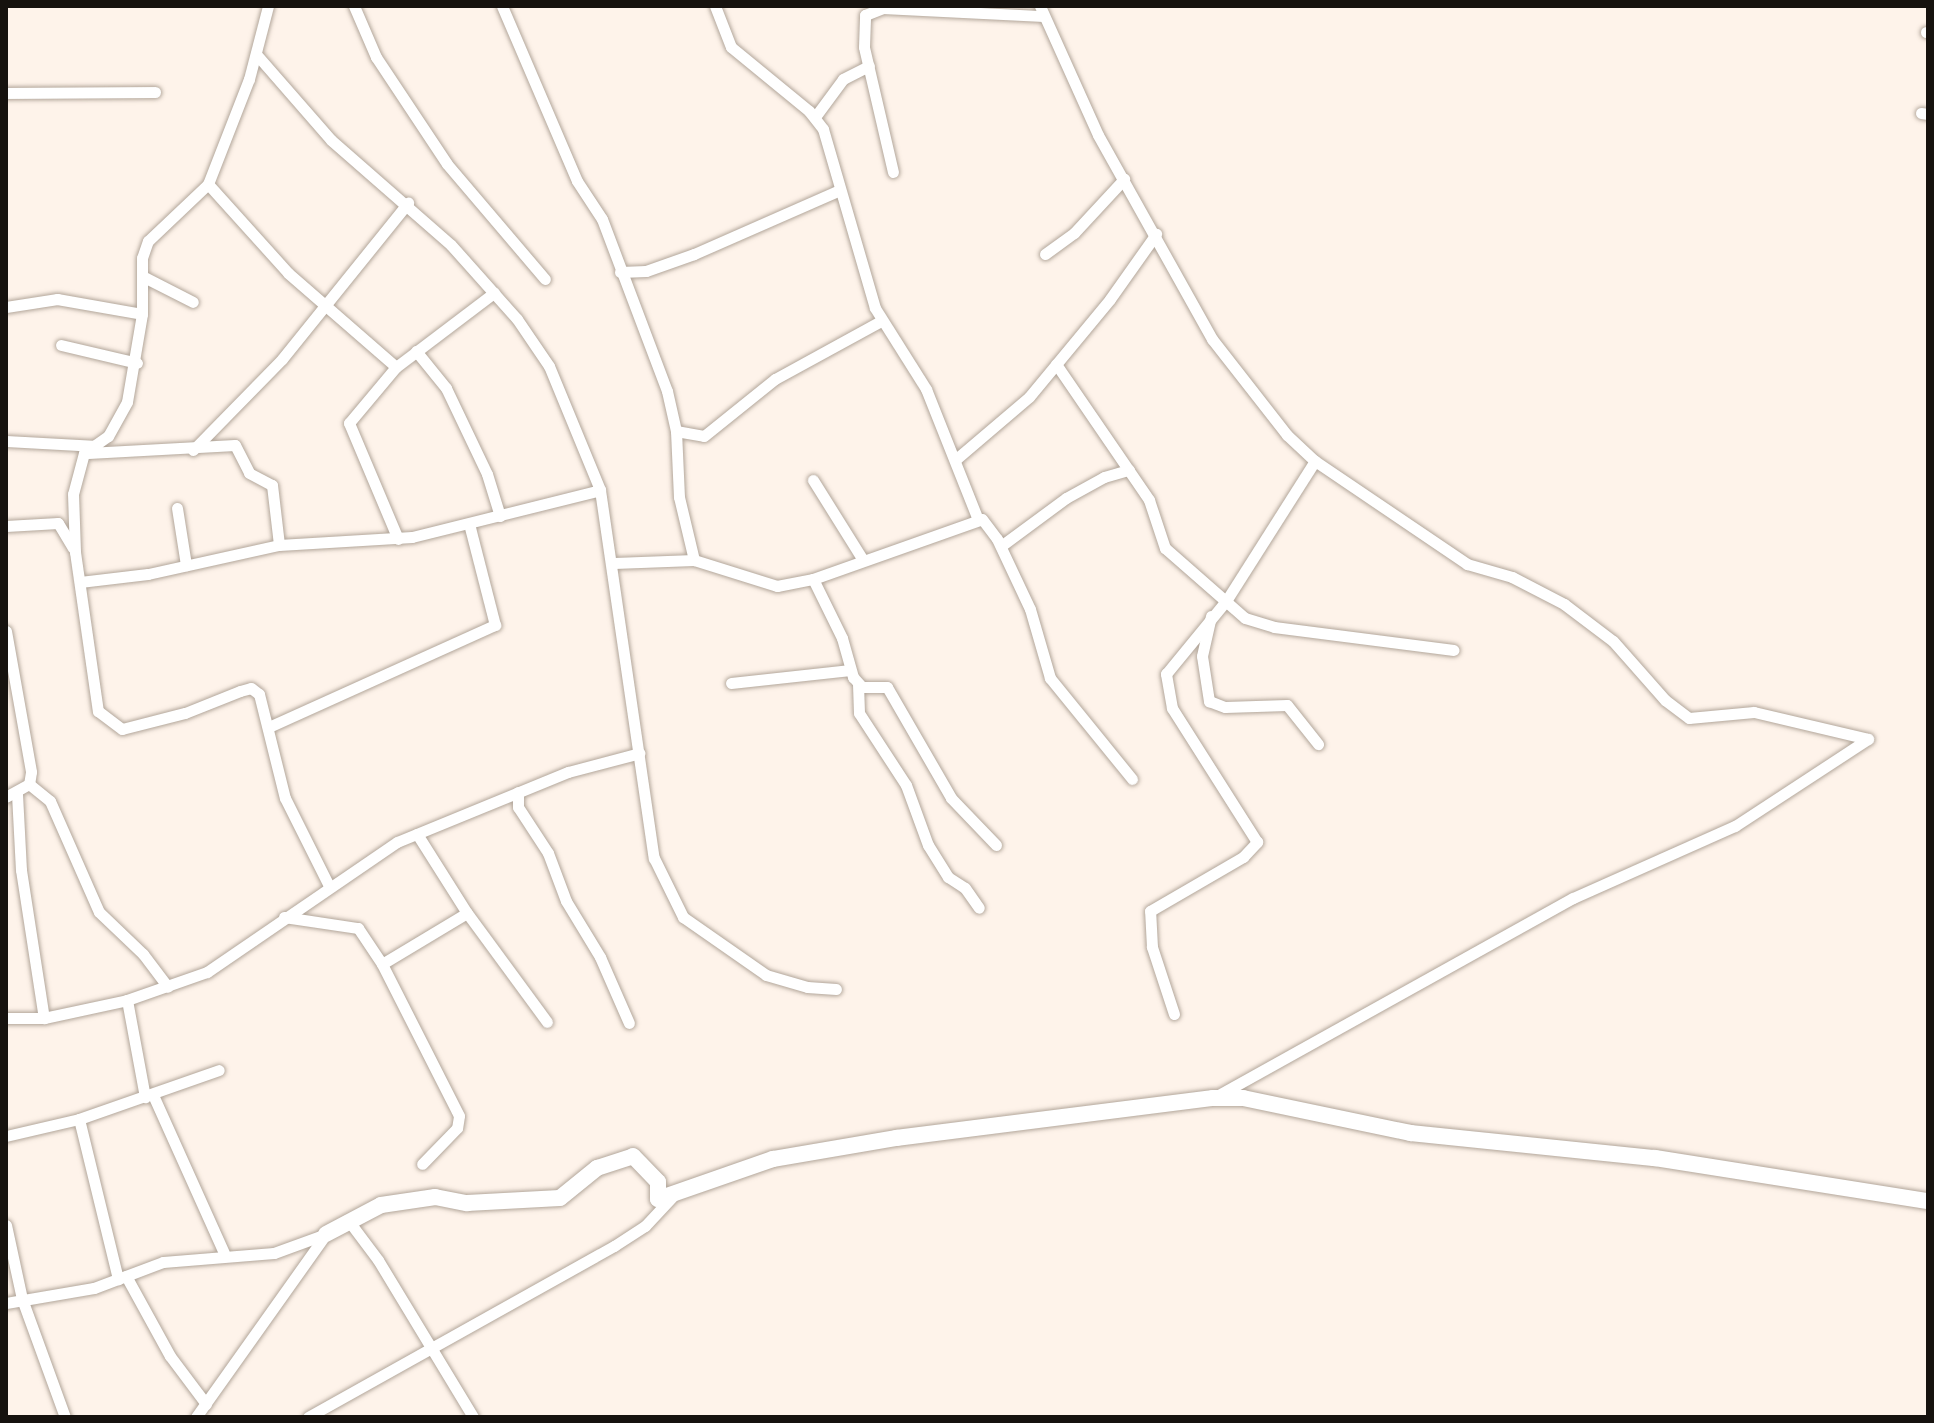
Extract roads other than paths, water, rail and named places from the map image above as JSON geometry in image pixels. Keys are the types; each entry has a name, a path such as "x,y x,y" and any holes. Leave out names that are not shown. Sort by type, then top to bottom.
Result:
{"street":[{"path":"268,6 256,54 208,184 148,241 142,276 137,363 127,402 97,446 84,453 73,494 75,552 92,695 105,722 114,728 134,727 251,688 259,694 271,726 285,798 328,884"},
{"path":"354,6 376,57 447,164 545,279"},
{"path":"502,6 577,181 602,219 667,391 676,431 679,497 694,560"},
{"path":"715,6 731,47 749,66 815,117 881,321 926,389 977,517 1001,546 1030,609 1050,678 1132,779"},
{"path":"893,172 862,21 871,11 983,10 1019,18 1042,11 1124,179 1212,339 1287,435 1315,461 1467,564 1512,577 1564,604 1613,641 1647,682 1689,718 1754,712 1868,739 1735,826 1573,898 1213,1098"},
{"path":"256,54 331,140 408,203 494,293 549,366 600,490 614,563 654,858 690,926 766,975 807,987 836,989"},
{"path":"815,117 843,79 869,66"},
{"path":"6,93 155,92"},
{"path":"1045,254 1074,233 1124,179"},
{"path":"208,184 324,306 396,367"},
{"path":"620,272 646,271 694,254 840,190"},
{"path":"193,450 282,359 408,203"},
{"path":"955,460 1003,424 1056,364 1156,234"},
{"path":"142,276 193,302"},
{"path":"398,539 349,423 396,367 494,293"},
{"path":"6,307 57,299 142,314"},
{"path":"676,431 704,436 775,379 881,321"},
{"path":"61,345 137,363"},
{"path":"416,351 446,388 487,474 500,516"},
{"path":"1056,364 1129,470 1159,520 1165,548 1226,601 1259,624 1454,650"},
{"path":"6,441 97,446"},
{"path":"84,453 239,447 249,473 272,485 279,545"},
{"path":"1174,1014 1152,947 1150,911 1243,857 1257,842 1168,698 1171,663 1226,601 1315,461"},
{"path":"1001,546 1076,492 1129,470"},
{"path":"813,480 863,560"},
{"path":"80,582 186,565 279,545 398,539 600,490"},
{"path":"177,508 186,565"},
{"path":"614,563 694,560 761,585 813,579 977,517"},
{"path":"6,526 58,523 75,552"},
{"path":"271,726 495,625 469,524"},
{"path":"813,579 842,638 850,670 858,684 859,713 906,785 928,845 948,877 965,888 979,908"},
{"path":"1212,615 1202,656 1209,701 1225,707 1287,705 1318,744"},
{"path":"6,631 29,784 50,801 99,912 143,954 168,987"},
{"path":"731,683 850,670"},
{"path":"858,684 887,687 951,798 996,845"},
{"path":"6,1018 44,1018 127,1000 207,972 328,884 417,834 518,792 640,753"},
{"path":"29,784 11,796 44,1018"},
{"path":"518,792 518,807 548,853 629,1023"},
{"path":"417,834 467,913 547,1022"},
{"path":"382,964 467,913"},
{"path":"284,917 358,928 382,964 459,1116 457,1128 422,1164"},
{"path":"127,1000 149,1096 224,1253"},
{"path":"6,1136 79,1119 219,1070"},
{"path":"6,1303 122,1278 163,1262 224,1253 274,1253 326,1234 381,1205 435,1197 467,1203 560,1198 597,1168 633,1156 658,1182 658,1199 773,1159 1213,1098 1243,1098 1411,1133 1655,1158 1928,1201"},
{"path":"79,1119 122,1278 170,1356 206,1404"},
{"path":"308,1417 614,1246 645,1226 674,1195"},
{"path":"348,1220 473,1417"},
{"path":"6,1225 22,1299 65,1417"},
{"path":"196,1417 326,1234"}]}
